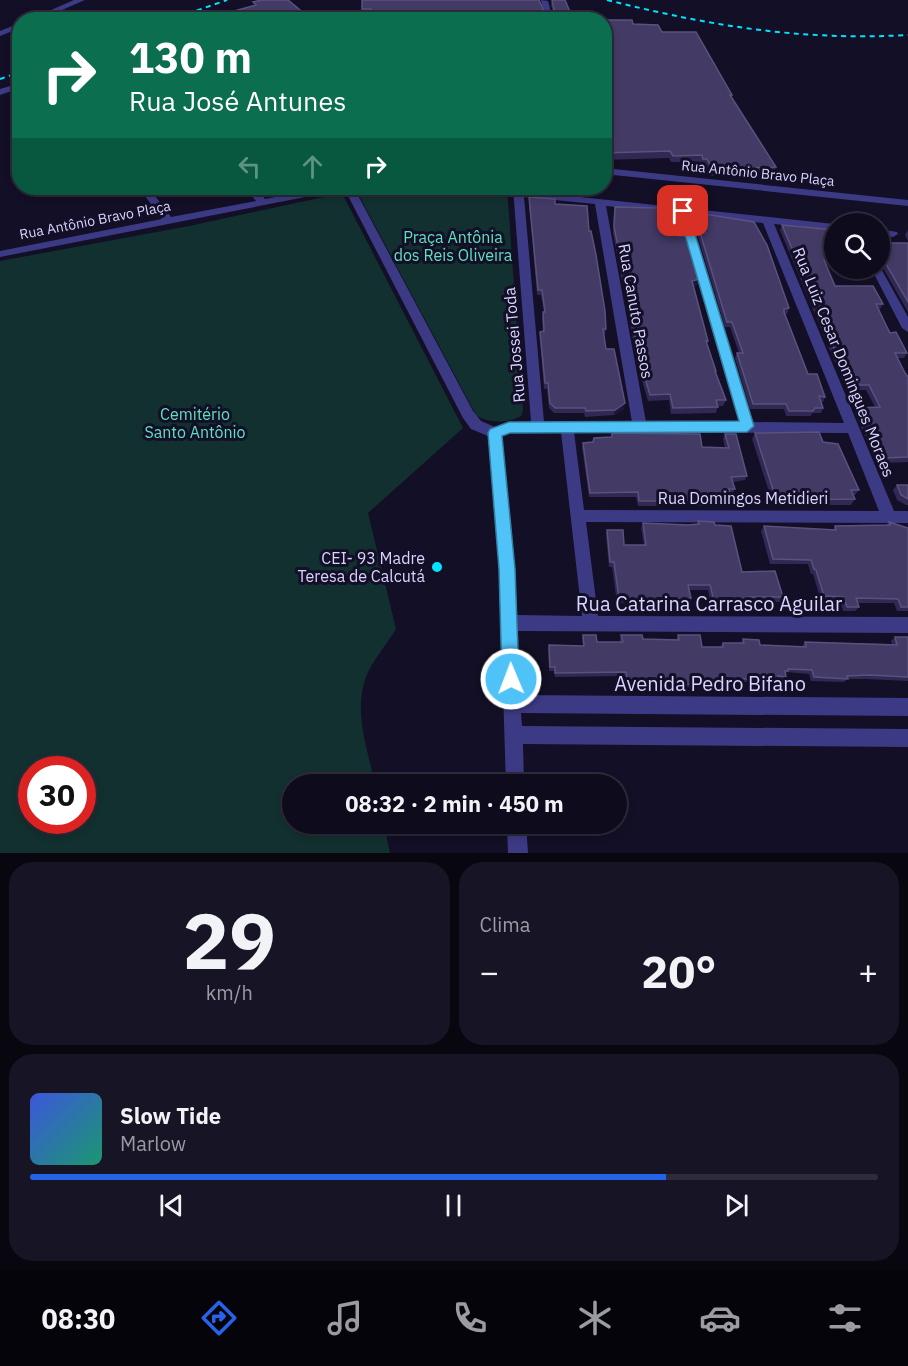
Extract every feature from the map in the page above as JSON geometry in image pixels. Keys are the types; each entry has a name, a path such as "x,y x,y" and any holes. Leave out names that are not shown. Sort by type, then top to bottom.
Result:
{"street":[{"path":"51,12 81,0"},
{"name":"Rua Antônio Bravo Plaça","path":"612,172 908,203"},
{"path":"149,195 169,221"},
{"path":"256,195 262,202"},
{"name":"Rua Antônio Bravo Plaça","path":"0,254 299,195"},
{"path":"353,195 468,414 476,425 495,433 509,428 538,427 853,428"},
{"name":"Rua Jossei Toda","path":"518,195 538,427"},
{"path":"555,195 824,226"},
{"name":"Rua Canuto Passos","path":"600,201 640,427"},
{"path":"683,211 747,426"},
{"name":"Rua Luiz Cesar Domingues Moraes","path":"767,220 890,516"},
{"path":"882,279 908,328"},
{"path":"567,428 591,623"},
{"path":"495,433 510,624 514,774"},
{"name":"Rua Domingos Metidieri","path":"578,516 908,517"},
{"name":"Rua Catarina Carrasco Aguilar","path":"510,624 908,625"},
{"name":"Avenida Pedro Bifano","path":"512,704 908,707"},
{"path":"512,735 908,738"},
{"path":"517,834 518,853"}],"green space":[{"name":"Cemitério Santo Antônio","path":"333,195 343,195 463,428 368,513 396,629 372,665 362,690 361,717 373,774 282,774 282,834 386,834 390,853 0,853 0,261 189,226"},
{"name":"Praça Antônia dos Reis Oliveira","path":"359,195 508,195 523,409 522,415 512,420 486,420 476,415"}],"building":[{"path":"288,0 302,12 231,12 256,5 253,2"},
{"path":"362,0 539,0 544,12 371,12 371,9 362,9"},
{"path":"552,0 565,0 570,12 554,12"},
{"path":"612,20 632,20 633,24 658,25 662,32 696,32 732,95 730,95 776,167 712,169 702,155 673,156 670,151 612,153"},
{"path":"529,197 555,199 555,204 587,206 589,231 591,231 596,255 605,311 606,329 603,329 606,349 614,349 625,403 615,410 586,411 585,408 555,408 550,403 548,383 545,383 540,332 544,331 543,312 545,312 542,290 538,290"},
{"path":"615,207 658,208 667,211 670,219 673,219 678,236 686,236 699,279 692,281 708,341 706,341 726,400 716,400 718,407 673,408 670,394 650,395 640,361 627,295 631,295 623,271 614,227"},
{"path":"698,213 754,222 767,245 789,308 784,309 784,312 808,374 817,374 825,397 819,396 823,408 815,408 813,411 789,411 786,404 753,404 737,353 743,353 732,322 727,322 699,229 704,229"},
{"path":"782,225 824,229 824,279 832,279 835,286 873,286 883,304 876,304 890,333 896,332 907,353 895,353 908,377 908,457 886,458 873,431 868,431 858,408 880,407 869,385 852,385 847,372 844,372"},
{"path":"890,243 908,243 908,302 890,271"},
{"path":"819,432 823,442 838,444 859,490 851,490 855,499 793,500 791,493 774,493 755,433"},
{"path":"612,433 700,434 702,447 729,448 725,434 736,434 747,476 731,477 735,489 729,489 731,497 707,497 708,501 639,501 638,492 590,493 583,443 593,442 594,438 612,437"},
{"path":"897,485 908,485 908,499 901,495"},
{"path":"698,521 731,526 742,572 775,571 783,597 748,597 750,604 715,605 710,585 688,585 691,598 642,603 641,598 619,598 614,562 610,562 607,530 623,530 624,545 646,545 643,523 688,525 699,524"},
{"path":"889,522 908,528 908,607 901,607 898,599 856,598 859,607 847,607 843,597 824,596 811,560 773,559 764,526 836,530 835,526 890,525"},
{"path":"583,635 596,635 597,642 623,642 621,635 642,635 643,639 679,640 678,635 700,635 702,647 723,647 723,643 744,643 743,639 759,640 760,645 806,647 805,642 897,645 895,637 908,637 908,677 869,675 847,676 848,679 814,677 812,670 788,669 785,671 786,677 778,676 780,683 729,679 731,685 628,683 626,672 555,673 555,667 550,667 549,645 584,646"}],"railway":[{"path":"193,12 227,0"},
{"path":"607,0 756,30 830,36 908,35"},
{"path":"0,79 12,75"}],"place":[{"name":"CEI- 93 Madre Teresa de Calcutá","path":"437,567"}],"route":[{"path":"511,679 507,569 495,433 501,429 538,427 747,426 683,211"}]}
